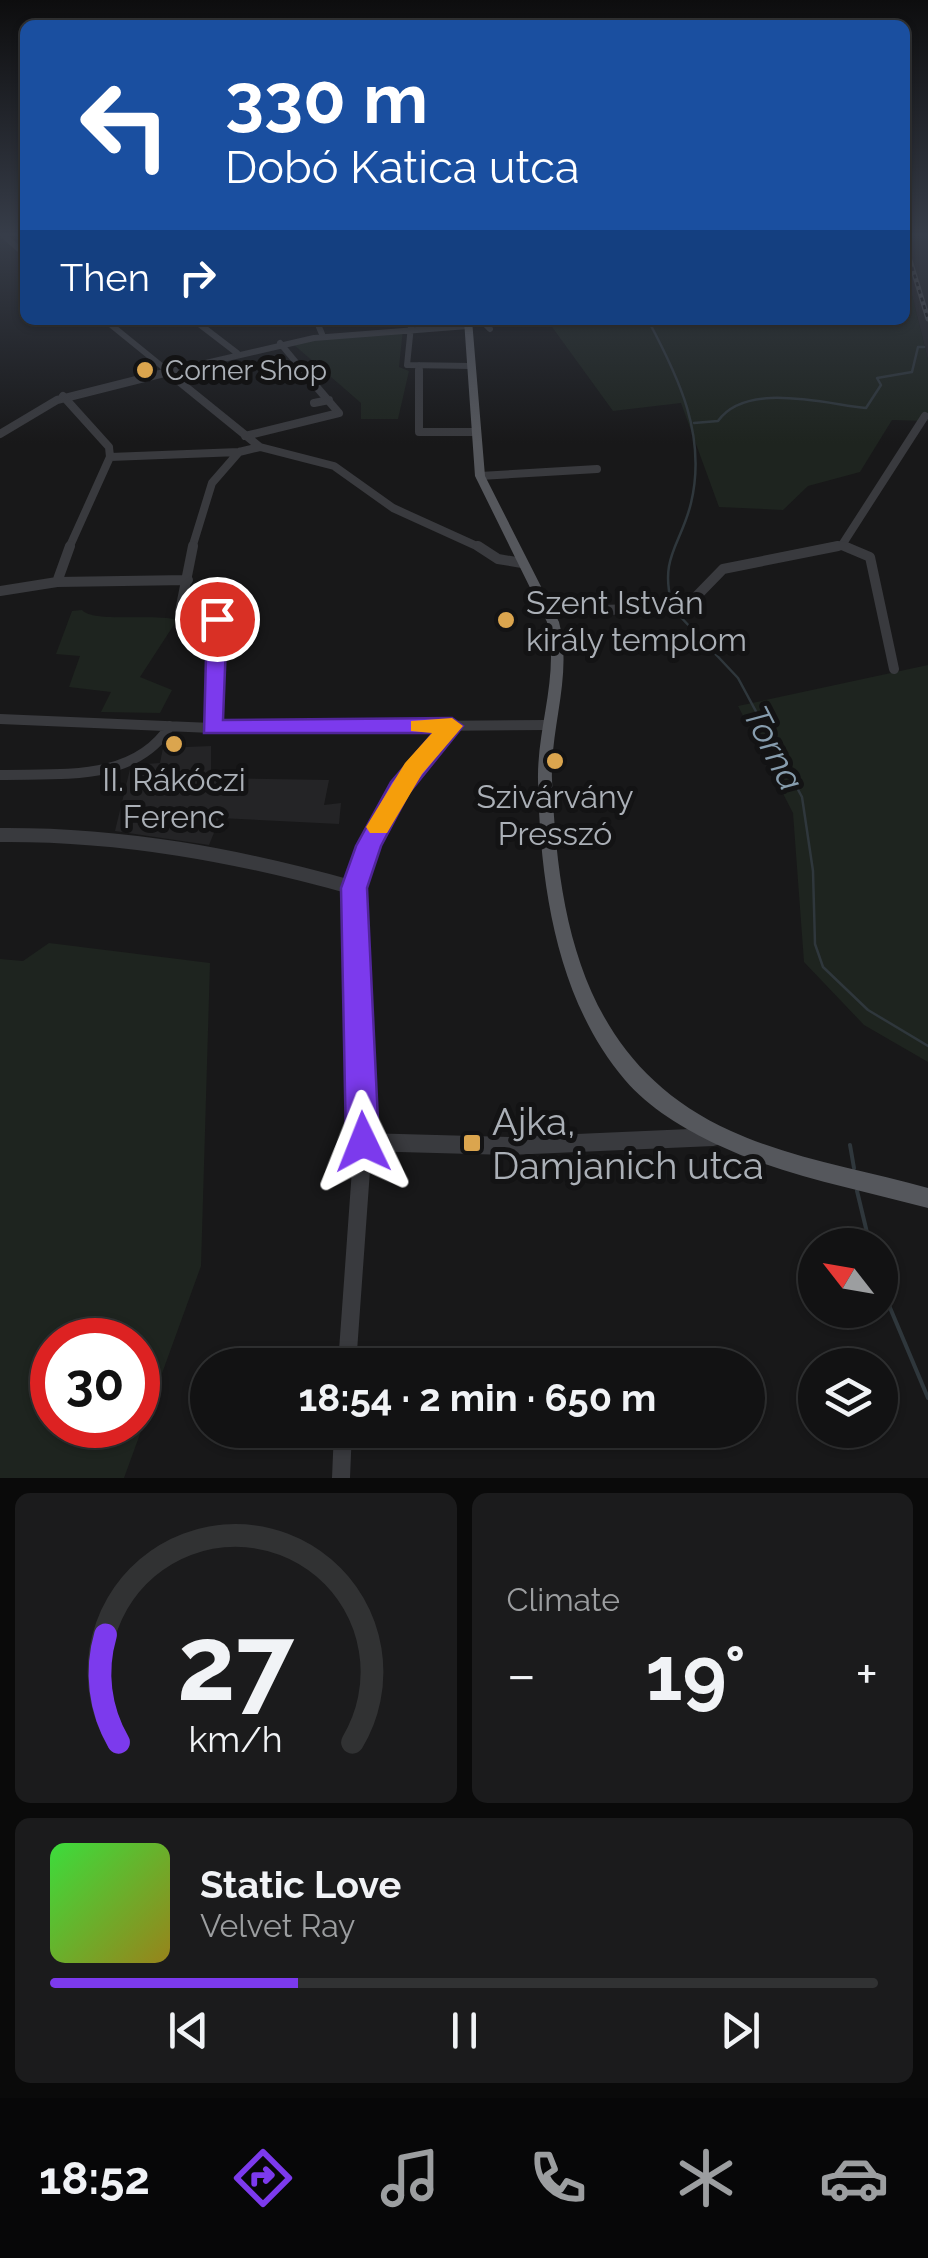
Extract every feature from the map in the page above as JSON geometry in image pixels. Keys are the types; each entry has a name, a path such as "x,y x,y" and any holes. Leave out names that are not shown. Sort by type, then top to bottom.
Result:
{"main road":[{"path":"472,325 471,366 480,476 548,612 560,657 546,725 548,808 565,944 578,991 621,1064 678,1113 720,1136 928,1198"}],"street":[{"path":"111,325 260,447 334,466 393,508 476,544 498,559 522,563"},
{"path":"201,325 237,354"},
{"path":"318,325 322,334"},
{"path":"0,434 30,412 63,396 280,343 377,325"},
{"path":"404,325 426,325"},
{"path":"480,325 490,329"},
{"path":"411,326 408,366 471,366"},
{"path":"245,436 337,415 329,400 280,343"},
{"path":"419,365 419,432 475,432"},
{"path":"57,582 80,517 110,457 109,447 63,396"},
{"path":"314,403 329,400"},
{"path":"842,544 925,416"},
{"path":"110,457 239,452 260,447"},
{"path":"212,728 219,625 212,616 180,611 206,491 218,470 239,452"},
{"path":"480,476 597,469"},
{"path":"548,612 686,607 722,569 842,544 870,557 894,669"},
{"path":"0,591 57,582 188,580"},
{"path":"0,719 212,728 546,725"},
{"path":"0,775 95,768 141,757 164,740 170,726"},
{"path":"348,1348 363,1142 354,888 368,846 399,788 452,726"},
{"path":"0,836 50,833 116,840 290,870 354,888"},
{"path":"363,1142 508,1146 720,1136"},
{"path":"341,1478 343,1448"}],"shaded area":[{"path":"910,305 914,305 928,360 928,421 892,420 860,472 808,486 783,510 719,507 681,403 613,411 551,325 910,325"},
{"path":"914,305 928,305 928,360"},
{"path":"403,329 399,367 409,371 398,419 361,419 361,403 293,344 344,333"},
{"path":"72,611 98,616 177,620 140,677 172,690 160,713 101,712 111,692 69,687 80,656 56,654"},
{"path":"928,665 928,1062 864,1025 804,962 793,813 738,706"},
{"path":"211,746 211,778 329,780 324,805 341,803 339,824 220,818 209,845 115,831 131,765 160,763 163,748"},
{"path":"49,943 210,963 201,1266 160,1379 160,1318 30,1318 30,1448 135,1448 124,1478 0,1478 0,959 23,961"}],"waterway":[{"name":"Torna","path":"650,325 687,408 695,454 691,503 668,575 672,605"},
{"path":"694,423 718,421 731,409 766,398 866,408 881,385 877,378 912,372 918,347 924,347"},
{"name":"Torna","path":"676,612 738,678 802,797 813,871 815,944 823,967 868,1010 928,1046"},
{"path":"850,1145 854,1168"},
{"path":"857,1191 866,1228"},
{"path":"898,1327 928,1398"}],"railway":[{"path":"924,305 928,319"}],"slow traffic":[{"path":"378,827 399,788 452,726 419,726"}],"place":[{"name":"Corner Shop","path":"145,370"},
{"name":"Szent István király templom","path":"506,620"},
{"name":"II. Rákóczi Ferenc","path":"174,744"},
{"name":"Szivárvány Presszó","path":"555,761"},
{"name":"Ajka, Damjanich utca","path":"472,1143"}],"route":[{"path":"217,619 212,728 452,726 399,788 368,846 354,888 363,1142"}]}
